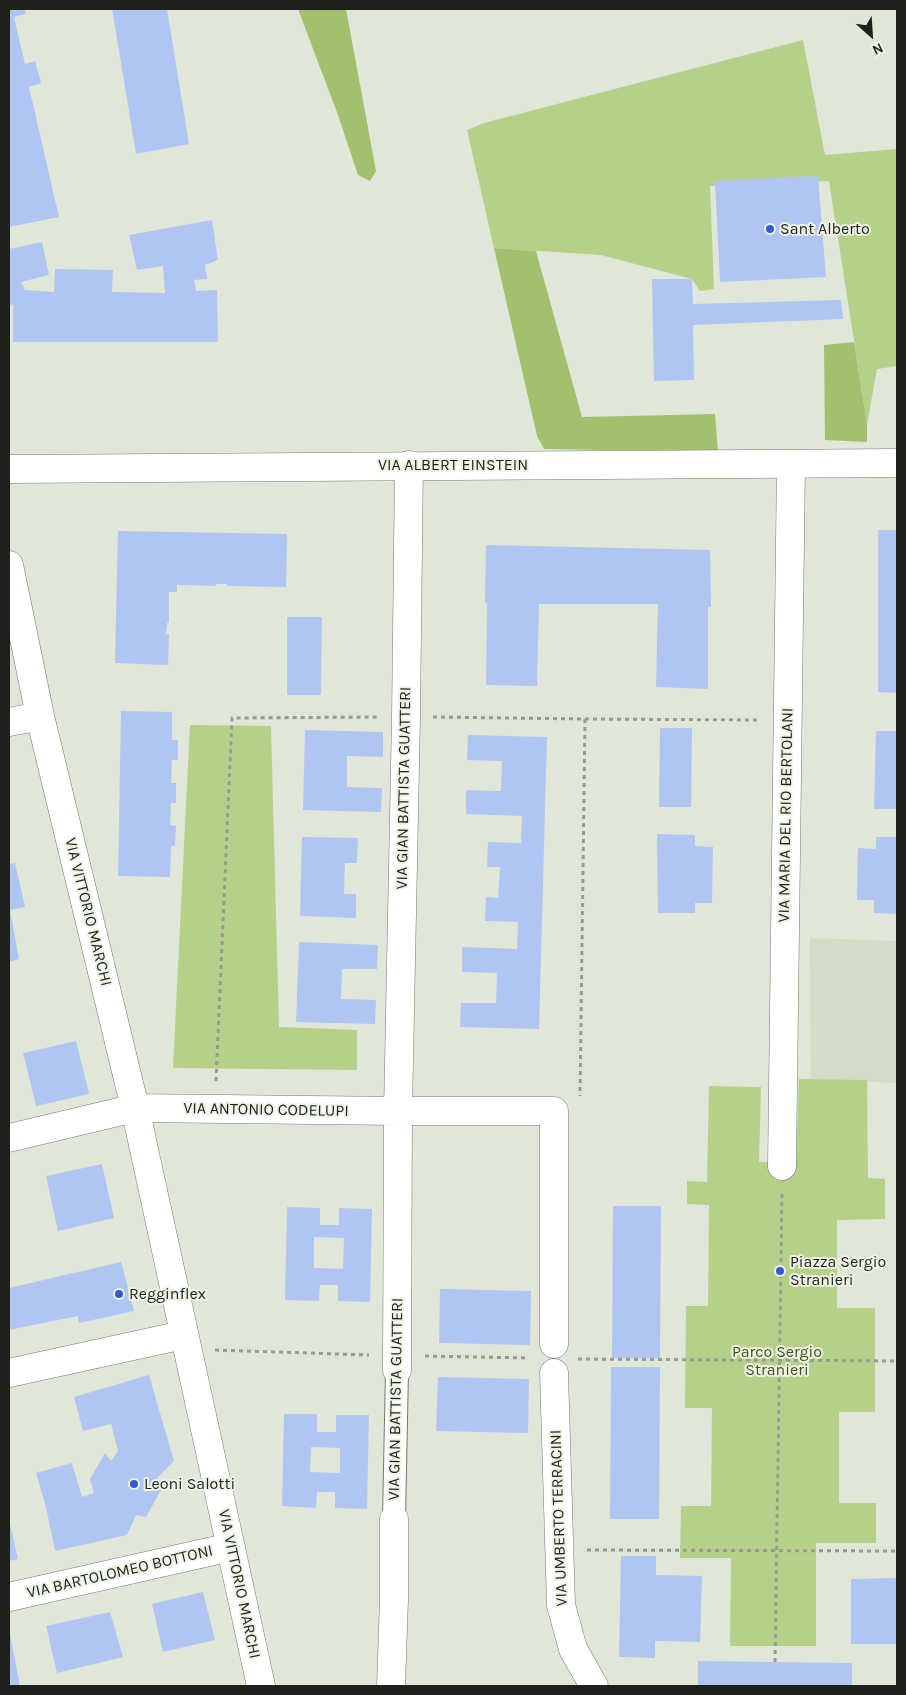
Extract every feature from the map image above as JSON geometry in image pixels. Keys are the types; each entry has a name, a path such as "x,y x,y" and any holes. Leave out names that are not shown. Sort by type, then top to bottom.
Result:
{"street":[{"name":"VIA ALBERT EINSTEIN","path":"9,468 897,462"},
{"name":"VIA MARIA DEL RIO BERTOLANI","path":"782,1166 791,464"},
{"name":"VIA GIAN BATTISTA GUATTERI","path":"391,1686 394,1599 398,1112 409,465"},
{"name":"VIA VITTORIO MARCHI","path":"9,565 40,716 135,1108 261,1686"},
{"path":"9,722 40,716"},
{"name":"VIA ANTONIO CODELUPI","path":"135,1108 398,1112"},
{"path":"9,1138 135,1108"},
{"name":"VIA UMBERTO TERRACINI","path":"398,1112 554,1111 561,1359 560,1605 572,1649 594,1686"},
{"path":"9,1373 183,1335"},
{"name":"VIA BARTOLOMEO BOTTONI","path":"9,1597 231,1547"}],"path":[{"path":"585,719 787,721"},
{"path":"775,1662 782,1166"},
{"path":"561,1359 897,1361"},
{"path":"559,1550 897,1551"}],"shaded area":[{"path":"810,938 897,941 897,1083 811,1079"}],"green space":[{"path":"298,9 346,9 376,171 370,181 358,175 338,115"},
{"path":"803,40 825,155 897,149 897,366 877,369 867,424 829,181 710,186 714,289 700,291 692,279 601,255 494,248 467,130 484,123"},
{"path":"494,248 536,251 582,417 715,414 718,452 544,449 537,436"},
{"path":"854,342 867,424 867,442 825,440 824,345"},
{"path":"190,725 271,726 279,1027 357,1030 357,1070 173,1068"},
{"name":"Parco Sergio Stranieri","path":"799,1079 867,1080 868,1178 885,1179 885,1219 837,1220 837,1308 875,1308 875,1412 839,1412 839,1503 876,1503 876,1543 816,1543 816,1646 730,1646 731,1558 680,1558 681,1506 711,1506 712,1408 685,1408 686,1306 708,1306 709,1205 687,1204 687,1181 707,1182 709,1086 761,1087 759,1162 796,1163"}],"building":[{"path":"9,9 25,9 26,14 14,17 25,64 35,61 41,83 29,87 59,217 9,227"},
{"path":"112,9 167,9 189,144 136,154"},
{"name":"Sant Alberto","path":"818,176 826,277 720,282 715,181"},
{"path":"212,220 218,260 205,265 207,279 194,280 196,291 217,290 218,342 13,342 13,304 9,306 9,249 42,242 49,275 21,282 25,290 54,292 55,269 113,270 112,292 165,293 163,266 137,270 129,235"},
{"path":"652,279 692,279 693,304 841,300 843,319 693,325 694,380 654,381"},
{"path":"878,530 897,530 897,693 878,692"},
{"path":"118,531 287,534 286,587 227,586 227,584 216,584 216,586 177,585 177,592 169,592 169,623 167,623 166,634 169,634 168,665 115,663"},
{"path":"486,545 710,550 711,607 708,607 708,689 656,687 658,604 539,604 537,686 486,685"},
{"path":"287,617 322,617 321,695 287,695"},
{"path":"121,711 172,712 172,740 178,740 178,760 172,760 171,783 176,783 176,803 171,803 170,825 176,826 175,846 171,846 170,877 118,876"},
{"path":"660,728 692,728 691,807 659,807"},
{"path":"305,730 383,732 383,757 347,756 347,787 382,788 381,812 303,810"},
{"path":"876,731 897,731 897,809 874,809"},
{"path":"468,735 547,737 539,1029 460,1027 461,1003 496,1003 497,973 462,972 462,947 517,949 518,922 485,921 486,897 498,898 500,867 487,867 488,842 521,843 522,816 466,814 466,790 501,791 502,761 467,760"},
{"path":"657,834 695,835 695,846 713,847 712,903 695,903 695,913 658,913"},
{"path":"302,837 358,838 357,863 345,863 344,894 356,894 356,918 300,916"},
{"path":"876,837 897,837 897,914 874,913 874,900 857,900 858,848 876,849"},
{"path":"15,863 25,907 10,910 19,959 9,962 9,864"},
{"path":"299,942 378,945 377,969 342,969 341,999 376,1000 375,1024 296,1022"},
{"path":"76,1041 89,1094 36,1106 23,1053"},
{"path":"102,1164 114,1218 58,1231 46,1176"},
{"path":"613,1206 661,1206 660,1358 612,1358"},
{"path":"287,1207 320,1208 320,1225 339,1225 339,1208 372,1209 370,1302 338,1301 338,1285 320,1285 319,1301 285,1300","holes":["314,1237 344,1238 343,1269 314,1268"]},
{"path":"121,1262 134,1311 79,1323 78,1316 9,1330 9,1288"},
{"path":"440,1289 531,1291 530,1345 439,1343"},
{"path":"611,1367 660,1367 659,1519 610,1519"},
{"path":"149,1375 174,1461 157,1478 162,1488 146,1517 136,1515 127,1535 55,1551 46,1507 36,1473 72,1463 82,1497 94,1493 90,1479 105,1453 111,1461 118,1451 111,1424 83,1431 74,1397"},
{"path":"438,1377 529,1379 528,1433 436,1431"},
{"path":"284,1414 317,1414 317,1432 336,1432 336,1415 369,1415 367,1509 335,1508 335,1492 317,1492 316,1508 282,1506","holes":["311,1447 340,1448 340,1473 310,1472"]},
{"path":"9,1520 18,1559 9,1561"},
{"path":"621,1556 656,1556 656,1575 702,1576 700,1642 655,1641 655,1658 619,1657"},
{"path":"897,1578 897,1644 851,1644 851,1579"},
{"path":"203,1592 215,1640 163,1652 152,1604"},
{"path":"110,1612 123,1657 57,1673 46,1626"},
{"path":"10,1634 20,1686 9,1686"},
{"path":"698,1661 852,1663 852,1686 698,1686"}],"place":[{"name":"Sant Alberto","path":"770,229"},
{"name":"Piazza Sergio Stranieri","path":"780,1271"},
{"name":"Regginflex","path":"119,1294"},
{"name":"Leoni Salotti","path":"134,1484"}]}
